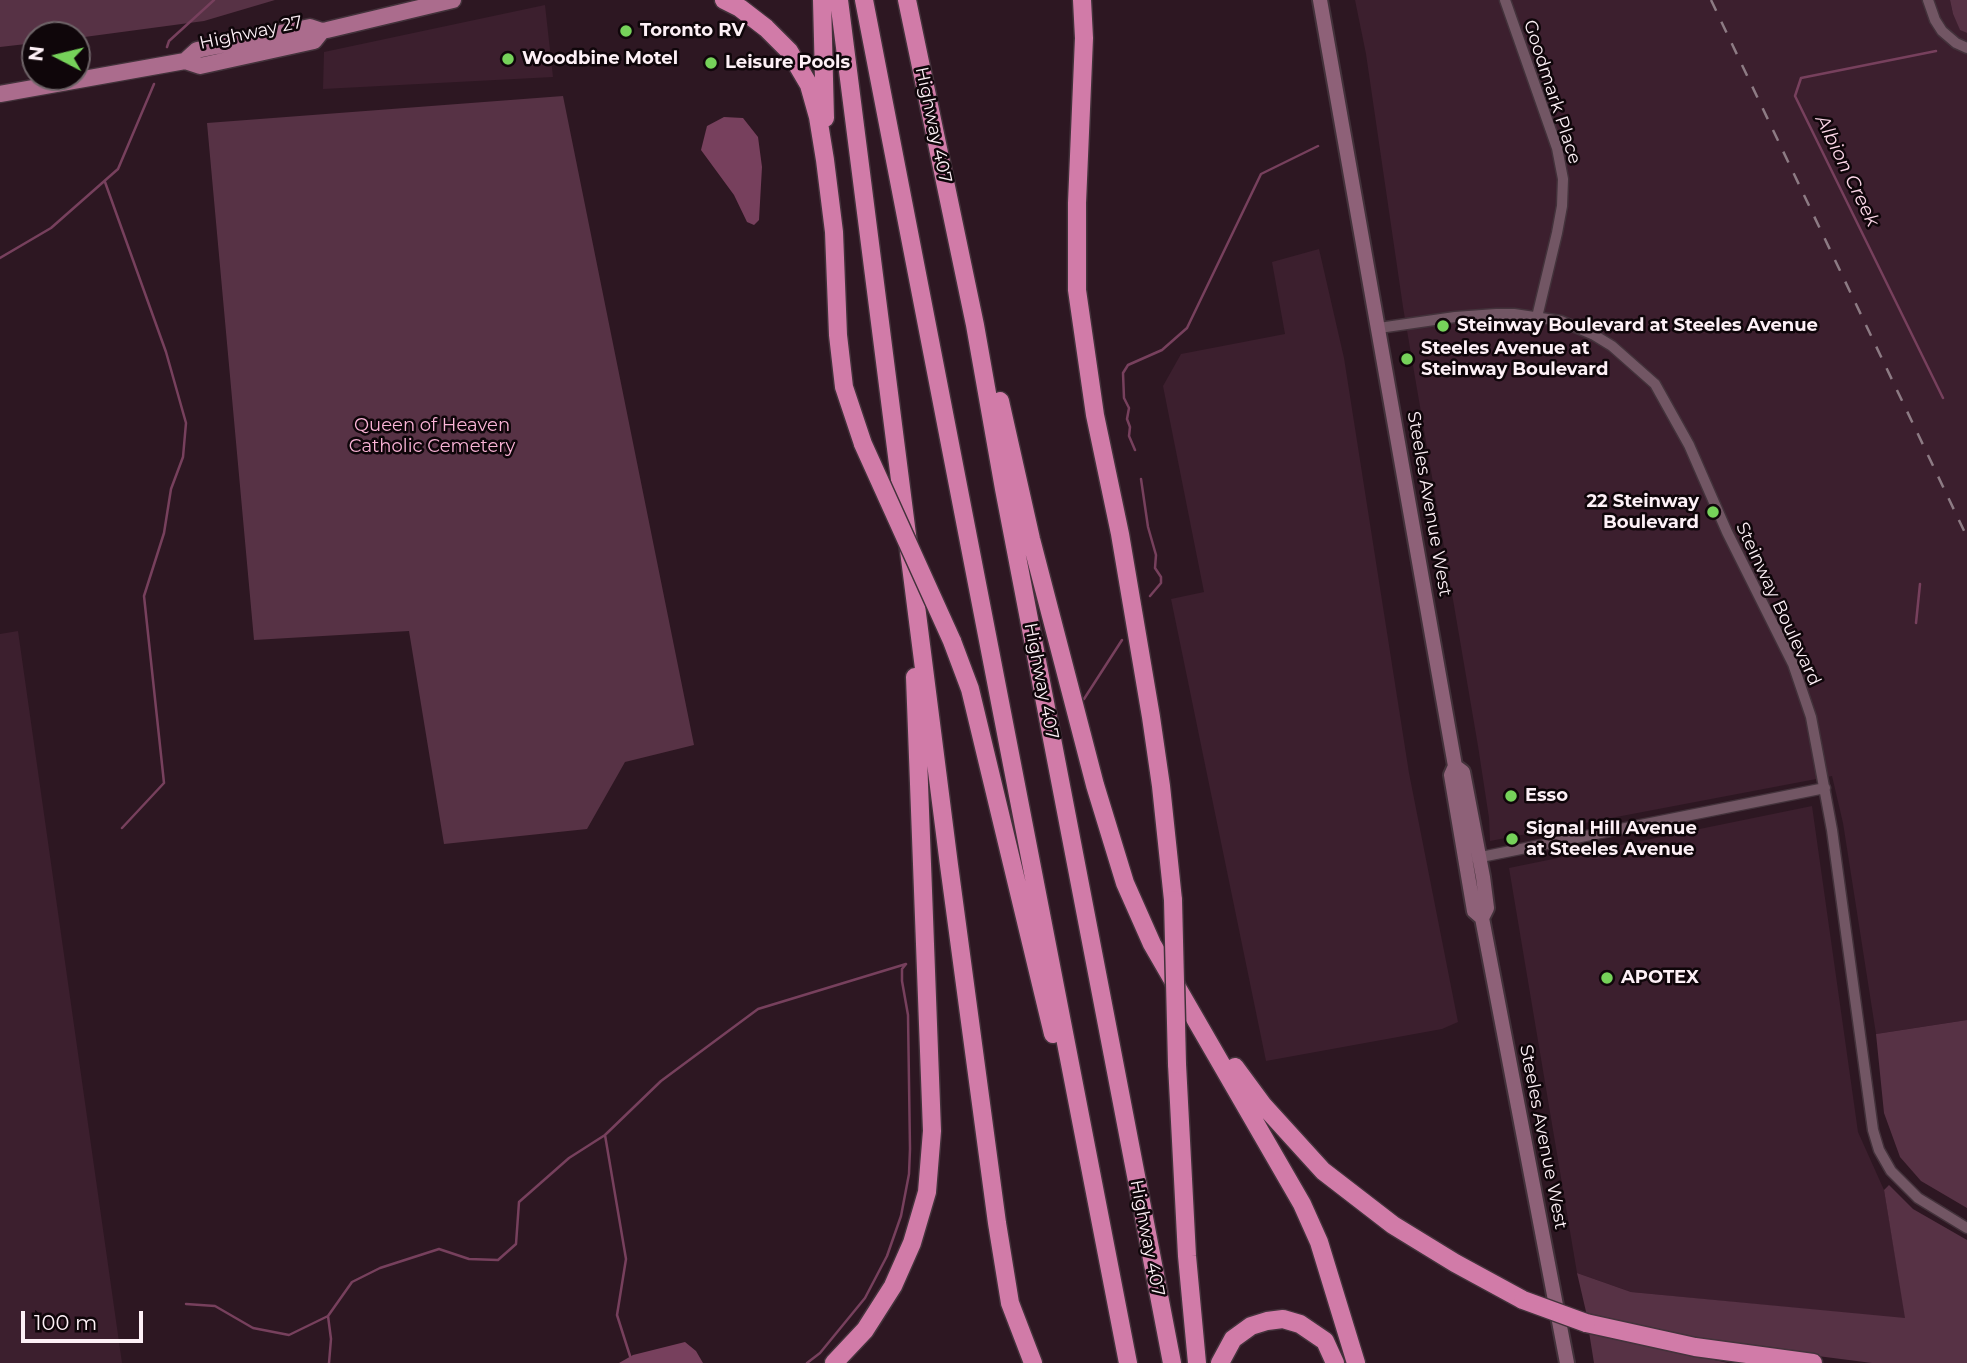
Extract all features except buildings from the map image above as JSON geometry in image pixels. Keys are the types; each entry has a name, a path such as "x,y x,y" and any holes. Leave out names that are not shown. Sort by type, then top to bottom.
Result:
{"highway":[{"path":"724,0 740,8 766,28 789,51 809,85 818,117 834,232 838,335 844,387 863,444 952,641 970,689 1052,1030 1070,1068"},
{"path":"822,0 825,160"},
{"path":"839,0 997,1223 1010,1303 1033,1363"},
{"path":"864,0 1128,1363"},
{"name":"Highway 407","path":"907,0 975,325 1172,1363"},
{"path":"1082,0 1084,38 1077,203 1077,290 1094,415 1119,534 1161,786 1173,900 1177,1064 1187,1256 1197,1363"},
{"path":"975,325 991,361 1031,539 1095,785 1125,883 1152,944 1302,1204 1318,1242 1356,1363"},
{"path":"834,1363 865,1329 893,1286 912,1243 927,1192 932,1131 914,655 918,610"},
{"path":"1202,1031 1233,1065 1263,1105 1324,1171 1393,1225 1523,1300 1586,1323 1695,1347 1813,1363"},
{"path":"1220,1363 1233,1339 1251,1326 1283,1319 1300,1324 1325,1341 1335,1363"}],"main road":[{"name":"Highway 27","path":"0,94 185,61 197,50 310,27 322,32 453,0"},
{"name":"Steeles Avenue West","path":"1320,0 1455,766 1463,772 1472,858 1488,908 1482,918 1567,1363"}],"street":[{"name":"Goodmark Place","path":"1505,0 1557,148 1563,179 1557,233 1537,317"},
{"path":"1928,0 1942,31 1967,48"},
{"name":"Steinway Boulevard","path":"1379,328 1487,314 1514,314 1561,321 1612,346 1655,384 1689,445 1727,532 1793,664 1811,717 1825,788 1876,1140 1891,1171 1903,1184 1936,1211 1967,1228"},
{"path":"1472,858 1825,788"}],"shaded area":[{"path":"1355,0 1950,0 1960,29 1967,33 1967,1020 1876,1034 1843,823 1832,776 1490,841 1478,746 1403,307 1366,54"},
{"path":"545,5 553,77 323,89 324,52"},
{"path":"724,117 743,118 758,137 762,167 759,220 754,225 747,222 734,195 701,150 707,126"},
{"path":"1319,249 1344,358 1409,773 1458,1022 1442,1029 1266,1061 1171,599 1204,592 1163,386 1181,354 1285,334 1272,262"},
{"path":"18,631 122,1363 0,1363 0,634"},
{"path":"1812,806 1858,1132 1884,1190 1906,1319 1631,1292 1577,1273 1509,868"},
{"path":"685,1342 696,1351 703,1363 619,1363 633,1355"}],"green space":[{"path":"0,0 275,0 204,21 91,36 91,21 21,21 21,45 0,47"},
{"path":"1950,0 1967,0 1967,33 1960,30"},
{"name":"Queen of Heaven Catholic Cemetery","path":"563,96 694,745 625,762 587,829 444,844 409,631 254,640 207,123"},
{"path":"1967,1020 1967,1208 1921,1181 1900,1157 1884,1113 1876,1034"},
{"path":"1889,1185 1913,1209 1967,1240 1967,1363 1872,1363 1693,1340 1587,1316 1577,1273 1631,1292 1905,1318 1884,1190"},
{"path":"1589,1332 1692,1355 1728,1363 1594,1363"}],"waterway":[{"path":"167,47 169,41 214,0"},
{"name":"Albion Creek","path":"1936,51 1801,78 1795,96 1943,398"},
{"path":"0,258 51,228 118,169 154,84"},
{"path":"1135,450 1129,436 1129,408 1124,398 1123,373 1128,365 1162,350 1187,328 1261,174 1318,146"},
{"path":"105,182 166,352 186,423 183,457 171,489 164,533 144,596 164,783 122,828"},
{"path":"1141,479 1148,527 1156,555 1155,568 1161,577 1161,583 1150,596"},
{"path":"1916,623 1920,584"},
{"path":"1084,699 1122,640"},
{"path":"186,1304 215,1306 253,1328 289,1335 328,1316 352,1282 380,1268 439,1249 469,1259 498,1260 516,1244 519,1202 569,1158 605,1135 661,1081 758,1009 906,964"},
{"path":"807,1363 820,1353 865,1298 887,1256 901,1216 909,1174 910,1149 908,1015 902,981 902,969 906,964"},
{"path":"605,1135 626,1259 617,1315 630,1356"},
{"path":"328,1316 331,1339 329,1363"}],"railway":[{"path":"1711,0 1967,537"}],"place":[{"name":"Toronto RV","path":"626,31"},
{"name":"Woodbine Motel","path":"508,59"},
{"name":"Leisure Pools","path":"711,63"},
{"name":"Steinway Boulevard at Steeles Avenue","path":"1443,326"},
{"name":"Steeles Avenue at Steinway Boulevard","path":"1407,359"},
{"name":"22 Steinway Boulevard","path":"1713,512"},
{"name":"Esso","path":"1511,796"},
{"name":"Signal Hill Avenue at Steeles Avenue","path":"1512,839"},
{"name":"APOTEX","path":"1607,978"}]}
